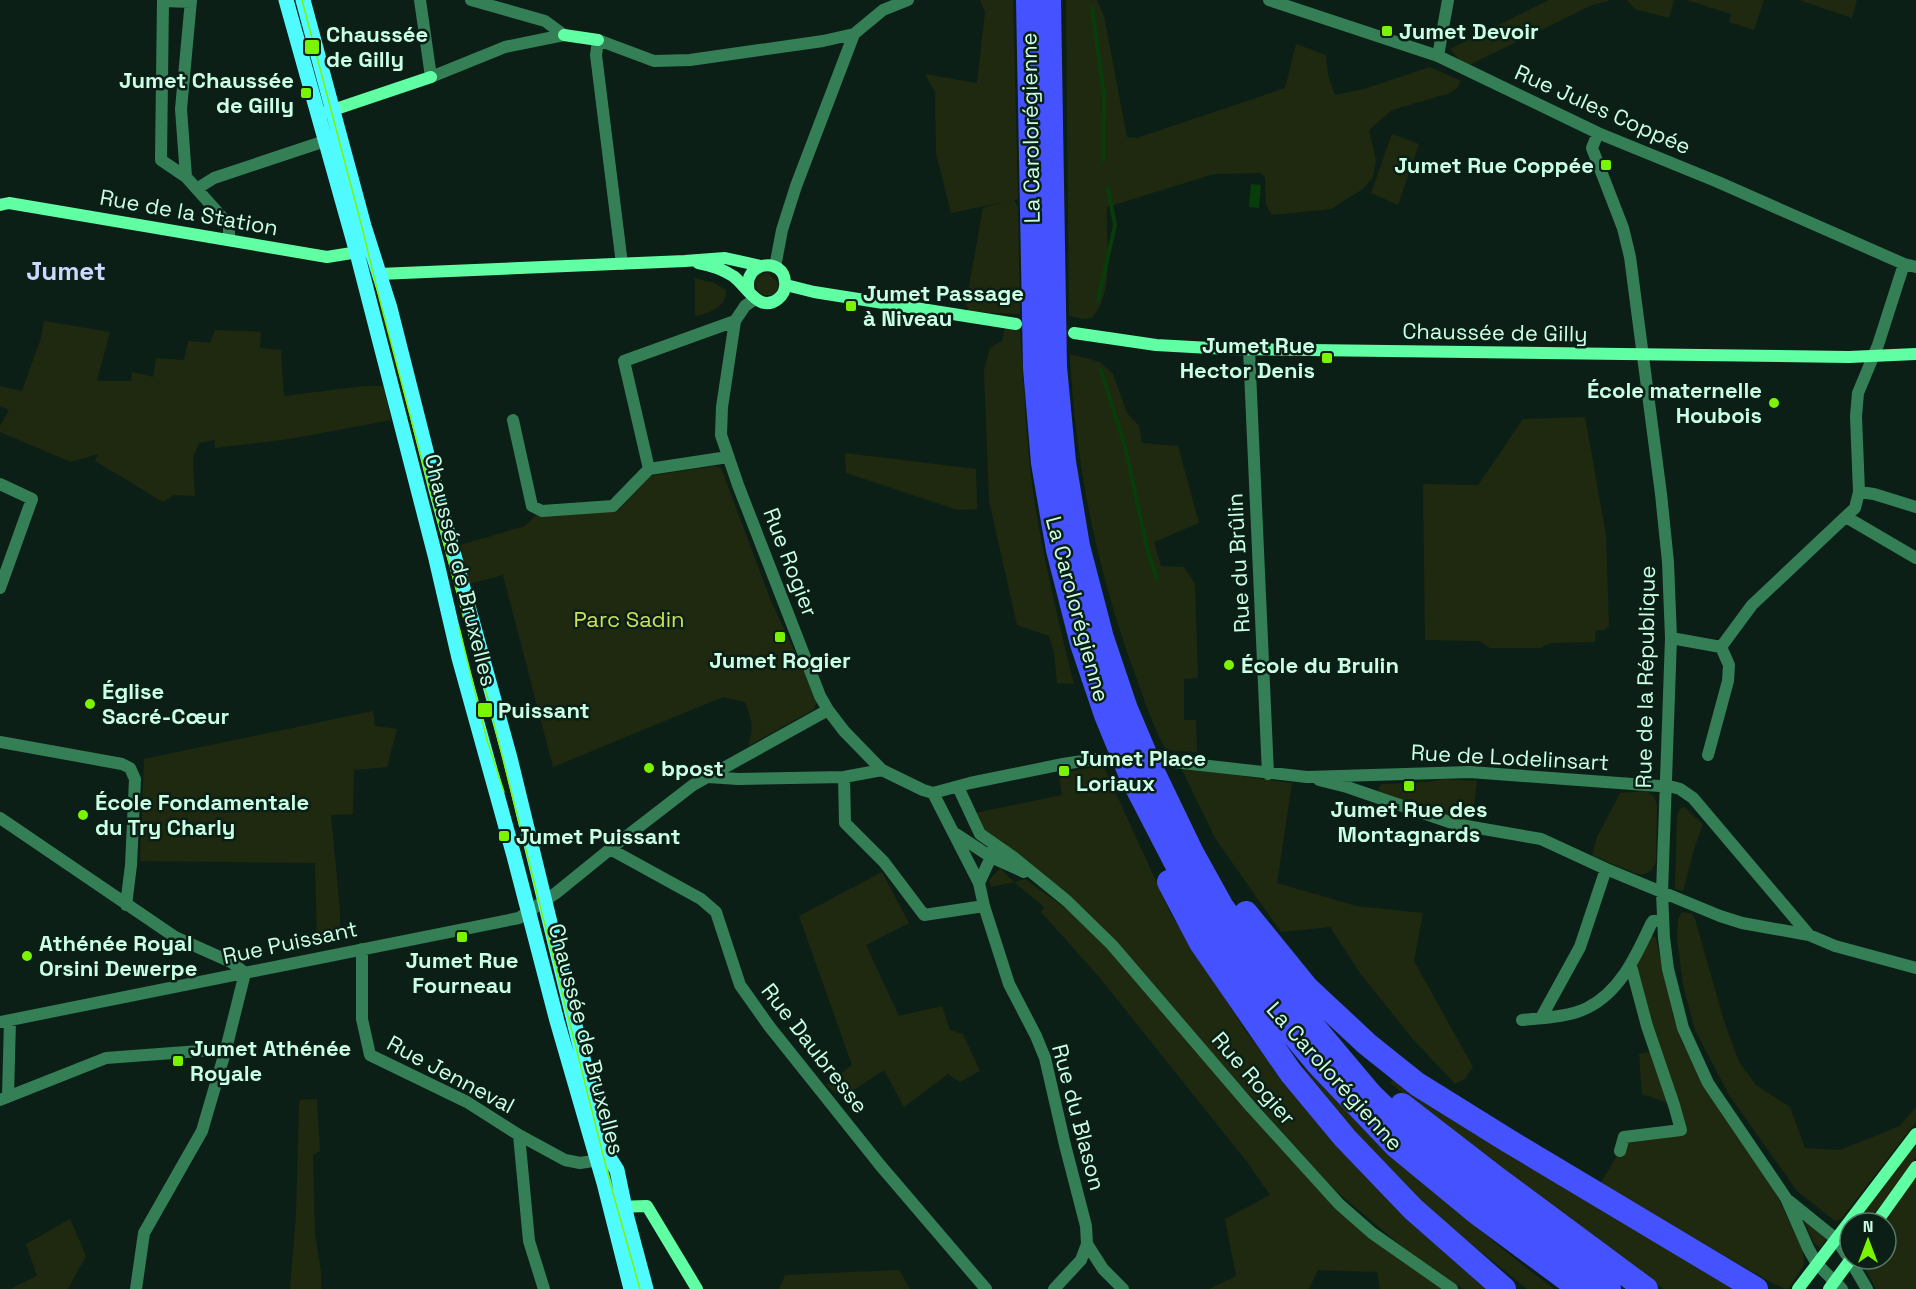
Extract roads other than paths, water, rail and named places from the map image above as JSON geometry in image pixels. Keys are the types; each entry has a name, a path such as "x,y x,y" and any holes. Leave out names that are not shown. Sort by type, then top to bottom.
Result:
{"highway":[{"name":"La Carolorégienne","path":"1028,0 1035,368 1043,463 1058,550 1082,644 1106,714 1131,776 1192,894 1264,999 1318,1064 1396,1146 1476,1212 1580,1289"},
{"name":"La Carolorégienne","path":"1049,0 1055,355 1060,435 1078,546 1102,638 1126,709 1161,790 1222,907 1276,982 1371,1095 1489,1200 1609,1289"},
{"path":"1131,776 1141,821 1176,898 1201,943 1291,1073 1345,1138 1413,1209 1504,1289"},
{"path":"1161,790 1260,932 1307,988 1367,1044 1418,1084 1497,1134 1756,1289"},
{"name":"La Carolorégienne","path":"1348,1068 1368,1077 1495,1177 1646,1289"}],"main road":[{"name":"Chaussée de Bruxelles","path":"286,0 325,141 364,251 380,274 390,308 510,758 557,1021 604,1159 631,1289"},
{"name":"Chaussée de Bruxelles","path":"303,0 333,110 364,251 363,275 459,658 538,906"},
{"name":"Chaussée de Bruxelles","path":"604,1159 617,1170 618,1208 646,1289"}],"street":[{"path":"186,177 180,109 191,1 163,0 161,160 198,188 229,225 229,240"},
{"path":"420,0 431,77"},
{"path":"471,0 545,21 564,35"},
{"path":"775,267 782,230 796,186 854,34 883,5 908,0"},
{"name":"Rue Jules Coppée","path":"1269,0 1438,56 1598,133 1910,265"},
{"path":"1438,56 1448,0"},
{"path":"317,115 431,77 505,47 564,35 598,40 654,62 690,60 823,41 854,34"},
{"path":"598,40 596,55 622,264"},
{"path":"162,88 182,89"},
{"name":"Rue de la République","path":"1598,133 1592,148 1628,244 1668,562 1671,638 1662,893 1668,969 1679,1016 1689,1044 1708,1083 1786,1198 1808,1248 1835,1287"},
{"path":"198,188 214,178 325,141"},
{"name":"Rue de la Station","path":"0,205 9,203 327,257 364,251"},
{"path":"363,275 725,258 761,266"},
{"path":"685,261 710,265 723,271 734,277 752,295 762,303 774,302 783,293 786,285 784,276 775,267 768,265 755,268 747,282 752,295"},
{"path":"1721,647 1752,605 1855,508 1859,492 1856,416 1858,393 1910,265"},
{"path":"786,285 814,292 1016,324"},
{"path":"649,469 624,361 735,321 752,295"},
{"name":"Rue Rogier","path":"735,321 722,407 721,435 820,696 844,731 882,770 933,793"},
{"name":"Chaussée de Gilly","path":"1074,333 1156,345 1249,350 1642,355 1873,356 1916,354"},
{"name":"Rue du Brûlin","path":"1249,350 1268,774"},
{"path":"513,420 532,506 542,511 613,506 649,469 728,458"},
{"path":"0,484 32,499 0,588"},
{"path":"1859,492 1874,494 1916,507"},
{"path":"1846,517 1916,558"},
{"path":"1671,638 1721,647"},
{"path":"1708,755 1728,681 1729,665 1721,647"},
{"path":"538,906 693,785 828,710"},
{"path":"0,742 122,764 130,768 135,779 131,865 126,904"},
{"path":"933,793 1095,759"},
{"name":"Rue de Lodelinsart","path":"1174,762 1306,777 1470,772 1665,785 1680,789 1693,798 1809,935 1834,946 1916,968"},
{"path":"707,777 738,780 844,777 882,770"},
{"path":"844,777 845,823 884,862 924,915 984,906"},
{"path":"1306,777 1347,787 1455,824 1541,839 1606,870 1731,920 1809,935"},
{"path":"958,787 980,834 1039,879"},
{"name":"Rue du Blason","path":"933,793 980,883 984,906 1009,984 1045,1058 1086,1226 1087,1244"},
{"path":"0,818 175,937 231,962 245,973 202,1131 144,1233 136,1289"},
{"path":"955,833 992,857 1039,879"},
{"path":"980,883 992,857 992,842"},
{"name":"Rue Daubresse","path":"610,849 701,899 716,912 740,986 880,1166 986,1289"},
{"path":"1541,1018 1580,946 1606,870"},
{"name":"Rue Rogier","path":"1039,879 1067,901 1112,945 1251,1107 1339,1204 1372,1233 1452,1289"},
{"name":"Rue Puissant","path":"4,1098 5,1021 519,918 538,906"},
{"path":"1522,1020 1586,1009 1606,995 1631,966 1653,921 1663,920"},
{"name":"Rue Jenneval","path":"362,949 362,1019 370,1055 467,1102 519,1135 565,1160 580,1163 604,1159"},
{"path":"1620,1150 1624,1137 1681,1130 1647,1026 1631,966"},
{"path":"4,1098 106,1058 226,1049"},
{"path":"1798,1289 1916,1134"},
{"path":"519,1135 529,1241 544,1289"},
{"path":"1885,1211 1916,1167"},
{"name":"Rue de la République","path":"1786,1198 1838,1242"},
{"path":"618,1208 647,1206 697,1289"},
{"path":"1054,1289 1081,1260 1087,1244"},
{"path":"1087,1244 1103,1269 1124,1289"},
{"path":"1835,1287 1844,1271"},
{"path":"1857,1271 1867,1289"}],"waterway":[{"path":"1092,8 1104,95 1103,160"},
{"path":"1098,300 1115,225 1108,188"},
{"path":"1101,370 1125,447 1148,552 1157,579"}],"tunnel":[{"path":"1095,759 1126,760"}],"tram line":[{"path":"302,0 464,619 479,664 610,1182 640,1289"},
{"path":"459,627 487,740 504,792"}],"place":[{"name":"Jumet Devoir","path":"1387,31"},
{"name":"Chaussée de Gilly","path":"312,47"},
{"name":"Jumet Chaussée de Gilly","path":"306,93"},
{"name":"Jumet Rue Coppée","path":"1606,165"},
{"name":"Jumet Passage à Niveau","path":"851,306"},
{"name":"Jumet Rue Hector Denis","path":"1327,358"},
{"name":"École maternelle Houbois","path":"1774,403"},
{"name":"Jumet Rogier","path":"780,637"},
{"name":"École du Brulin","path":"1229,665"},
{"name":"Église Sacré-Cœur","path":"90,704"},
{"name":"Puissant","path":"485,710"},
{"name":"bpost","path":"649,768"},
{"name":"Jumet Place Loriaux","path":"1064,771"},
{"name":"Jumet Rue des Montagnards","path":"1409,786"},
{"name":"École Fondamentale du Try Charly","path":"83,815"},
{"name":"Jumet Puissant","path":"504,836"},
{"name":"Jumet Rue Fourneau","path":"462,937"},
{"name":"Athénée Royal Orsini Dewerpe","path":"27,956"},
{"name":"Jumet Athénée Royale","path":"178,1061"}],"district":[{"name":"Jumet","path":"66,271"}],"park label":[{"name":"Parc Sadin","path":"629,619"}]}
